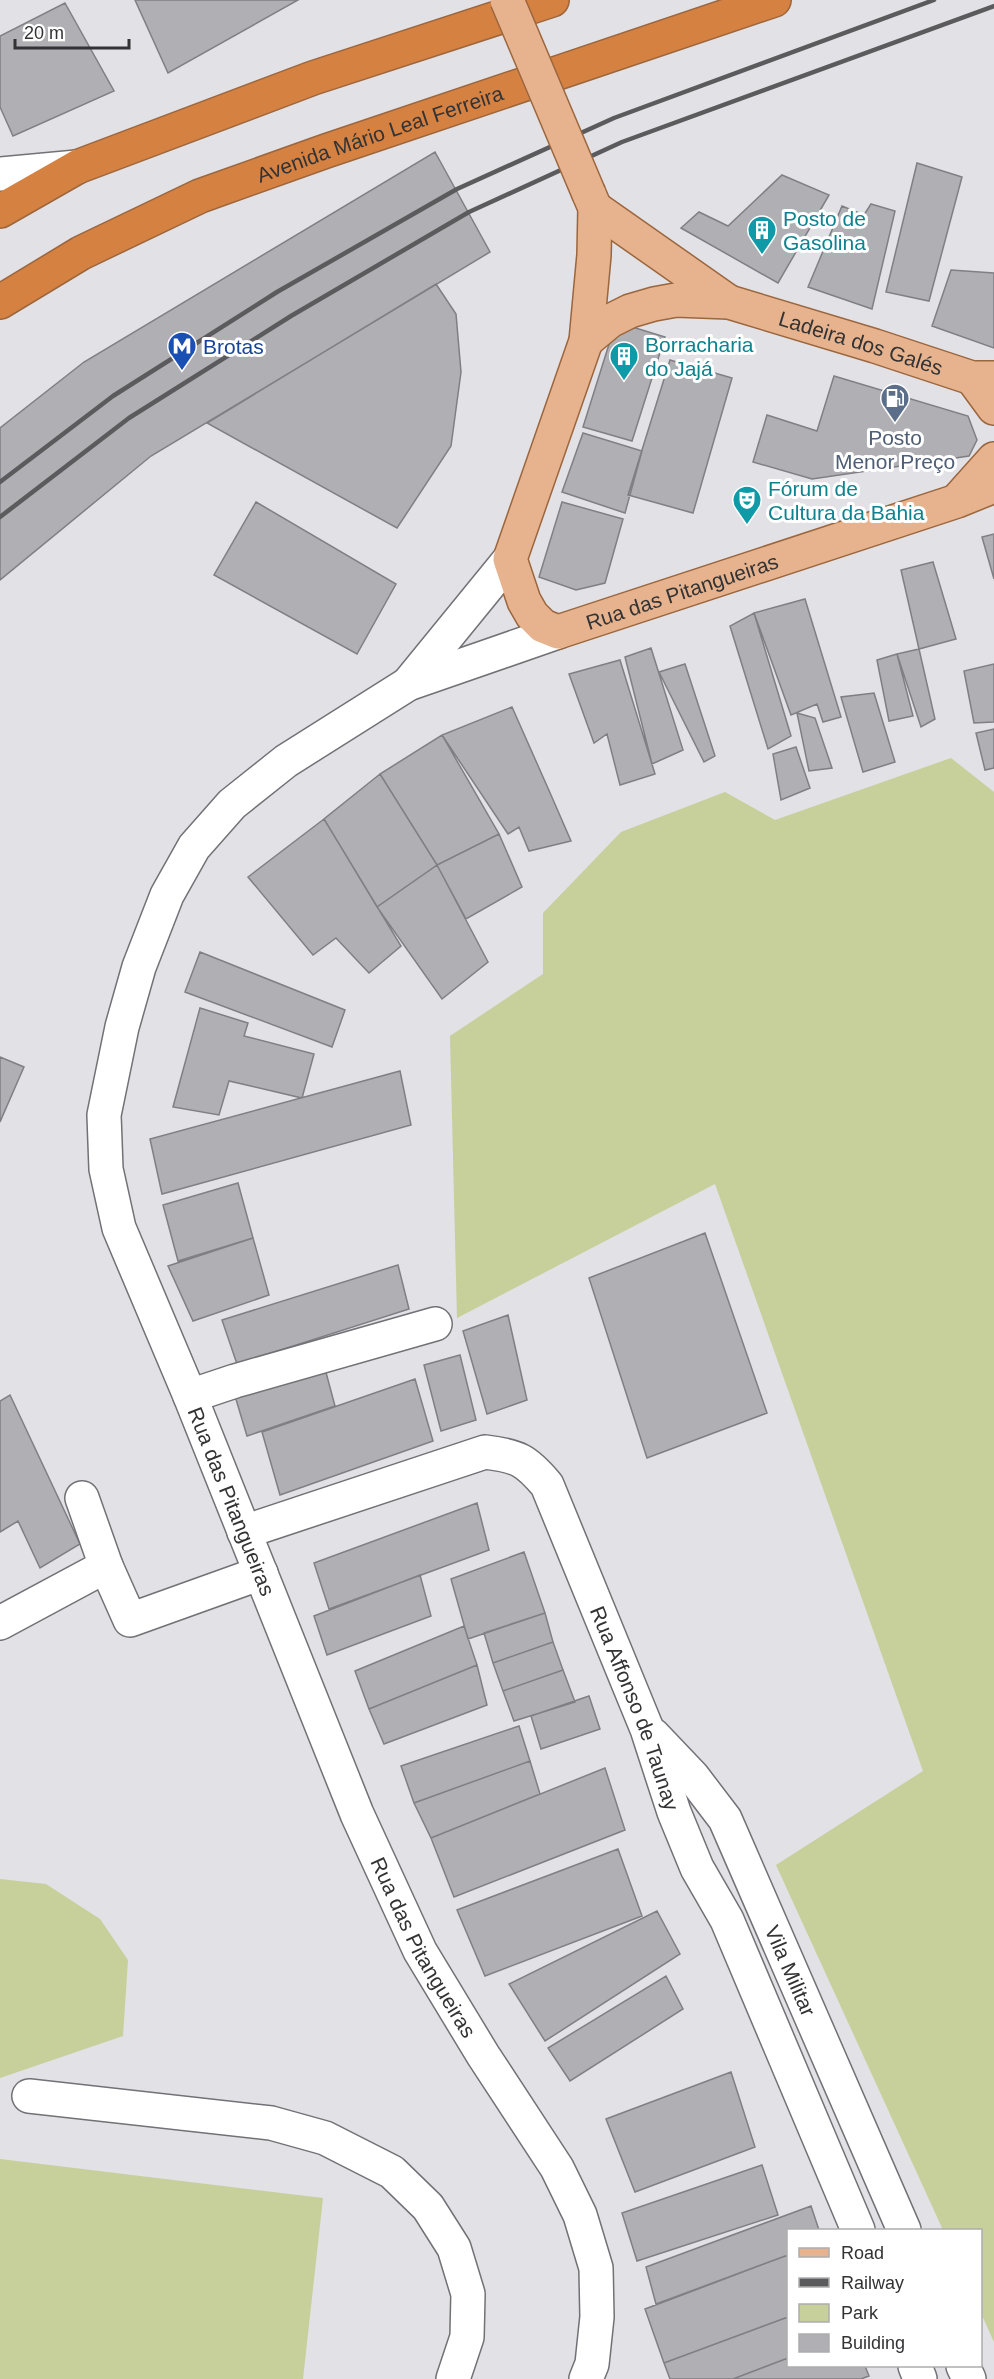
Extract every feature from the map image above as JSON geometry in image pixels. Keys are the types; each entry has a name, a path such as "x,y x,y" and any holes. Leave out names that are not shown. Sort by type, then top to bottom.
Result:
{"highway":[{"path":"0,211 77,167 313,78 552,0"},
{"name":"Avenida Mário Leal Ferreira","path":"0,302 81,253 200,196 326,150 774,0"}],"main road":[{"path":"507,0 592,201 594,255 586,340 510,559 524,602 532,615 543,626 558,632"},
{"path":"592,201 729,302"},
{"path":"586,340 610,321 630,311 654,304 676,300 729,302"},
{"name":"Ladeira dos Galés","path":"729,302 983,378"},
{"path":"983,378 994,408"},
{"path":"957,501 994,459"},
{"path":"957,501 994,486"},
{"name":"Rua das Pitangueiras","path":"558,632 957,501"}],"street":[{"path":"0,174 77,167"},
{"name":"Rua das Pitangueiras","path":"408,684 510,559"},
{"name":"Rua das Pitangueiras","path":"558,632 408,684 286,761 232,804 194,847 167,895 139,967 122,1027 104,1115 106,1169 119,1228 190,1396 357,1814 420,1951 483,2055 557,2168 580,2215 596,2268 597,2317 592,2364 586,2379"},
{"path":"190,1396 235,1380 435,1324"},
{"name":"Rua Affonso de Taunay","path":"244,1532 485,1452 508,1455 519,1460 530,1466 547,1485 647,1729 674,1812 697,1868 728,1920 858,2229"},
{"path":"82,1498 106,1566 130,1620 261,1573"},
{"path":"0,1623 106,1566"},
{"name":"Vila Militar","path":"647,1729 693,1777 725,1819 904,2229"},
{"path":"29,2096 271,2123 325,2138 392,2172 428,2207 454,2248 468,2294 466,2337 453,2379"}],"green space":[{"path":"951,758 994,792 994,2342 982,2315 982,2229 943,2229 776,1865 923,1771 715,1184 457,1318 450,1036 543,974 543,913 621,832 725,792 775,820"},
{"path":"0,1879 46,1884 100,1919 128,1960 123,2036 0,2078"},
{"path":"0,2159 323,2198 303,2379 0,2379"}],"building":[{"path":"135,0 298,0 168,73"},
{"path":"65,3 114,91 13,136 0,107 0,36"},
{"name":"Brotas","path":"435,152 490,252 151,456 0,580 0,428 84,362"},
{"path":"917,163 962,177 929,301 886,292"},
{"name":"Posto de Gasolina","path":"782,175 829,195 778,283 681,228 699,212 728,226"},
{"path":"871,204 895,211 872,309 808,287 842,206 864,215"},
{"path":"951,270 994,273 994,348 932,326"},
{"path":"436,284 456,314 461,372 451,446 397,528 207,423"},
{"name":"Borracharia do Jajá","path":"616,322 665,337 632,441 583,427"},
{"path":"670,360 732,378 693,513 628,495"},
{"name":"Posto Menor Preço","path":"834,376 968,416 977,440 969,456 812,479 753,462 767,415 817,431"},
{"path":"583,433 642,451 625,513 562,492"},
{"path":"256,502 396,584 357,654 214,575"},
{"path":"562,502 623,519 605,583 576,590 539,577"},
{"path":"994,534 994,579 982,537"},
{"path":"933,562 956,639 919,649 901,570"},
{"path":"805,599 841,717 823,722 817,704 791,715 754,613"},
{"path":"754,613 791,736 768,749 730,626"},
{"path":"651,648 683,750 652,764 625,657"},
{"path":"919,649 935,719 921,727 897,654"},
{"path":"897,654 913,716 889,721 877,660"},
{"path":"620,660 655,774 620,785 607,734 594,743 569,674"},
{"path":"685,664 715,756 704,762 659,672"},
{"path":"994,664 994,722 974,723 964,671"},
{"path":"874,693 895,762 863,772 841,697"},
{"path":"512,707 571,841 529,851 519,827 508,834 442,735"},
{"path":"797,713 815,718 832,768 809,771"},
{"path":"994,729 994,768 985,770 976,733"},
{"path":"442,735 499,834 437,865 380,774"},
{"path":"796,747 810,788 781,800 773,754"},
{"path":"380,774 437,865 377,907 324,819"},
{"path":"324,819 401,946 369,973 336,938 313,955 248,877"},
{"path":"499,834 522,887 466,919 437,865"},
{"path":"437,865 488,962 442,999 377,907"},
{"path":"200,952 345,1010 332,1047 185,992"},
{"path":"200,1008 248,1023 244,1036 314,1054 302,1098 229,1081 219,1115 173,1107"},
{"path":"0,1057 24,1067 0,1122"},
{"path":"400,1071 411,1125 162,1194 150,1139"},
{"path":"238,1183 253,1238 178,1261 163,1205"},
{"path":"705,1233 767,1413 647,1458 589,1278"},
{"path":"253,1238 269,1295 193,1321 168,1266"},
{"path":"398,1265 409,1309 237,1364 222,1320"},
{"path":"508,1315 527,1400 487,1414 463,1331"},
{"path":"460,1355 476,1420 441,1431 424,1365"},
{"path":"324,1365 335,1406 247,1436 235,1396"},
{"path":"415,1379 433,1441 280,1495 262,1432"},
{"path":"10,1395 80,1544 40,1568 18,1521 0,1532 0,1401"},
{"path":"477,1503 489,1550 329,1609 314,1563"},
{"path":"524,1552 545,1613 468,1639 451,1579"},
{"path":"420,1575 431,1616 327,1655 314,1616"},
{"path":"545,1613 553,1642 493,1663 484,1633"},
{"path":"464,1626 477,1665 369,1709 355,1671"},
{"path":"553,1642 563,1670 503,1691 493,1663"},
{"path":"477,1665 487,1705 384,1744 369,1709"},
{"path":"563,1670 575,1702 514,1721 503,1691"},
{"path":"589,1696 600,1729 541,1749 531,1716"},
{"path":"519,1726 530,1761 414,1803 401,1766"},
{"path":"530,1761 540,1794 431,1838 414,1803"},
{"path":"605,1768 625,1830 454,1897 431,1838"},
{"path":"618,1849 642,1916 485,1976 457,1910"},
{"path":"657,1911 680,1954 545,2041 509,1984"},
{"path":"666,1976 683,2009 570,2081 548,2048"},
{"path":"731,2072 755,2147 635,2192 606,2119"},
{"path":"762,2165 778,2215 637,2261 622,2213"},
{"path":"811,2206 819,2229 787,2229 787,2255 656,2304 646,2267"},
{"path":"787,2255 787,2317 664,2363 645,2309"},
{"path":"787,2317 787,2358 733,2379 670,2379 664,2363"},
{"path":"787,2358 787,2367 865,2367 869,2376 861,2379 733,2379"}],"railway":[{"path":"0,482 113,396 277,292 457,189 614,118 934,0"},
{"path":"0,517 129,418 291,316 469,212 622,142 994,6"}],"place":[{"name":"Posto de Gasolina","path":"762,256"},
{"name":"Brotas","path":"182,372"},
{"name":"Borracharia do Jajá","path":"624,382"},
{"name":"Posto Menor Preço","path":"895,424"},
{"name":"Fórum de Cultura da Bahia","path":"747,526"}]}
